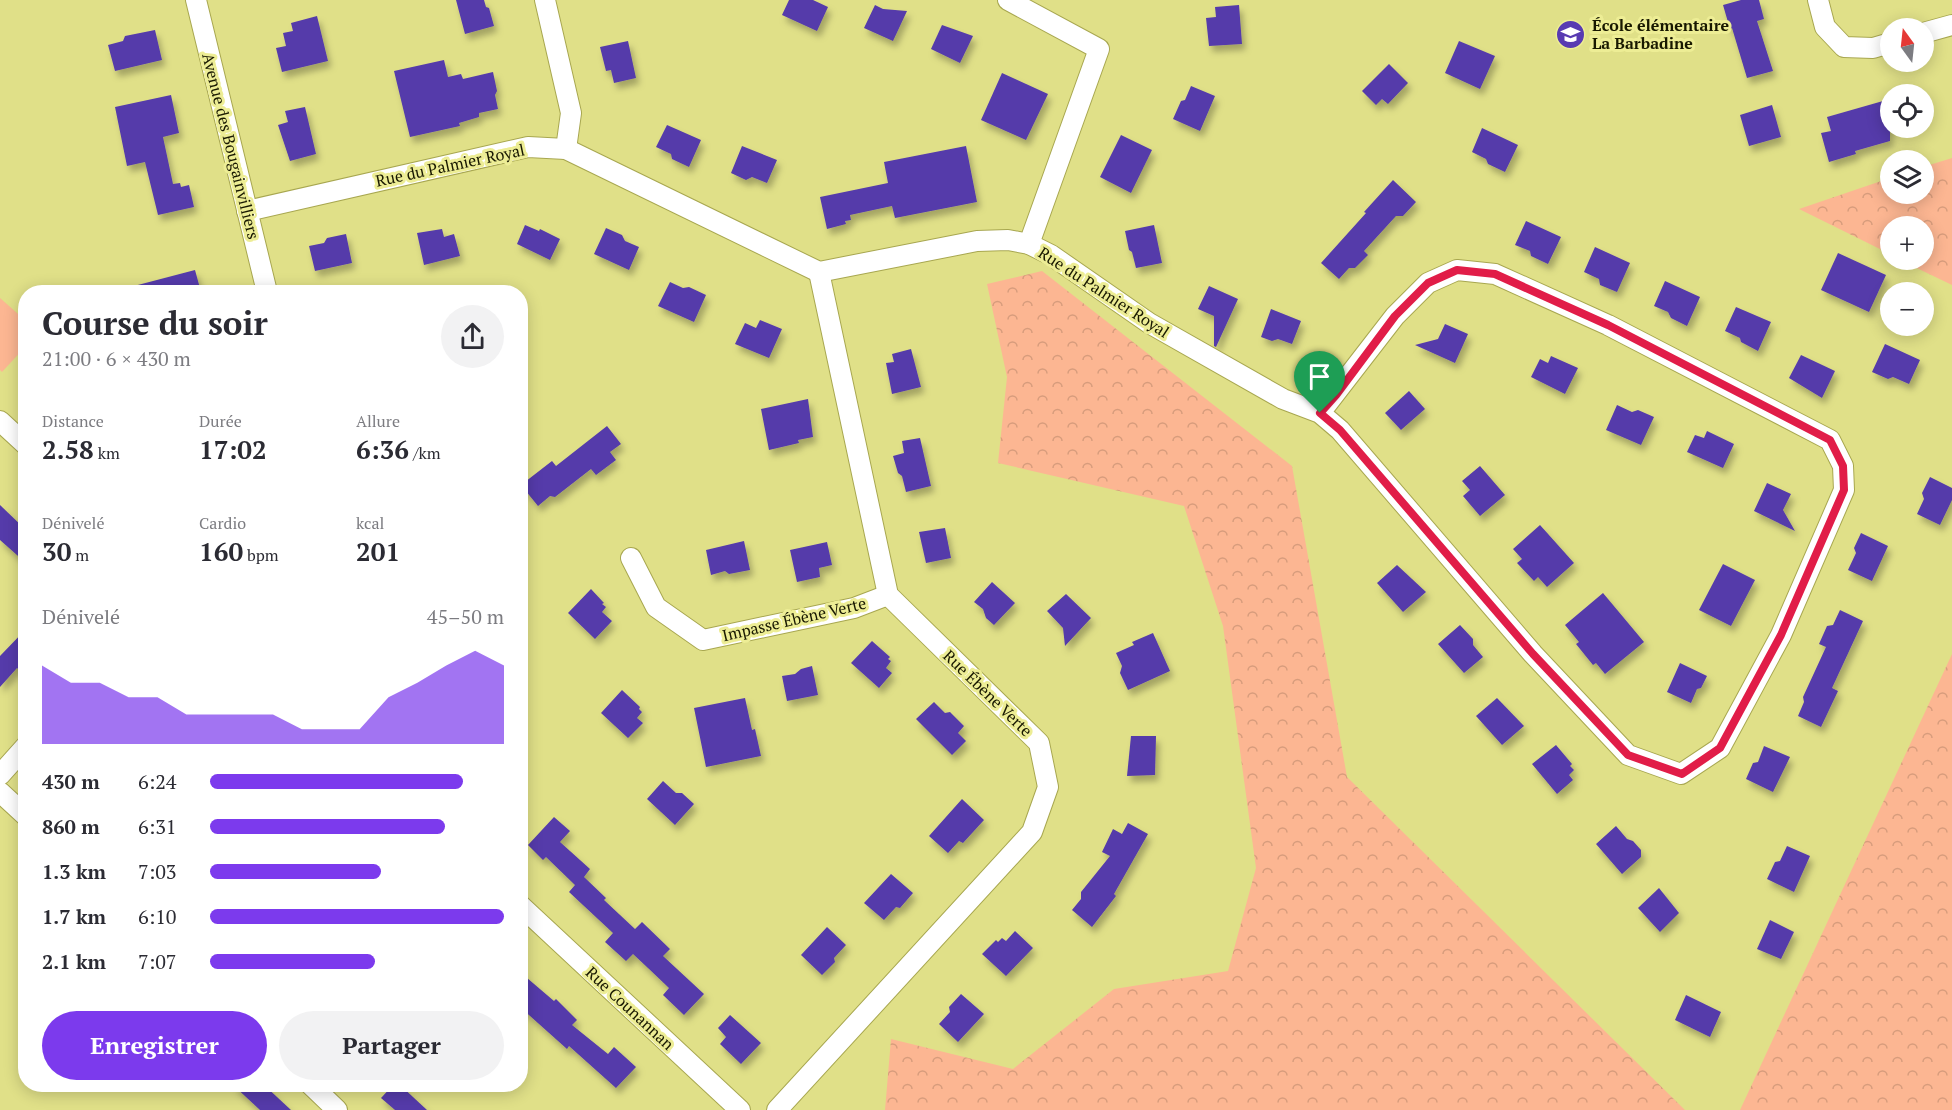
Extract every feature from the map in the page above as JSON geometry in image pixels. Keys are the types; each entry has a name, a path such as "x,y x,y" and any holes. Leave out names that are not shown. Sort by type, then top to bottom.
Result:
{"street":[{"name":"Avenue des Bougainvilliers","path":"196,0 265,285"},
{"path":"545,0 571,113 566,149"},
{"path":"1008,0 1099,49 1029,244"},
{"path":"1818,0 1826,27 1845,48 1880,46"},
{"path":"1934,30 1952,25"},
{"name":"Rue du Palmier Royal","path":"248,211 528,147 566,149 819,272 977,241 1008,240 1029,244 1051,255 1149,323 1282,399 1320,413 1340,430 1533,654 1628,755 1682,774 1720,748 1781,635 1844,490 1843,466 1830,440 1608,325 1495,274 1457,270 1428,283 1395,316 1320,413"},
{"path":"819,272 888,595"},
{"path":"0,421 18,438"},
{"name":"Impasse Ébène Verte","path":"631,558 656,607 703,640 854,608 888,595"},
{"name":"Rue Ébène Verte","path":"777,1110 1032,832 1048,787 1039,743 888,595"},
{"path":"0,775 18,755"},
{"path":"0,792 18,809"},
{"name":"Rue Counannan","path":"528,912 740,1110"},
{"path":"318,1092 337,1110"}],"green space":[{"path":"1952,158 1952,285 1921,270 1934,270 1934,216 1880,216 1880,249 1799,209 1880,181 1880,204 1934,204 1934,164"},
{"path":"1042,271 1292,466 1347,777 1685,1110 885,1110 891,1039 1013,1069 1114,989 1228,971 1256,868 1223,626 1184,506 998,463 1007,377 987,284"},
{"path":"0,298 18,314 18,355 2,372 0,370"},
{"path":"1952,654 1952,1110 1740,1110"}],"building":[{"path":"456,0 484,0 494,26 465,34"},
{"path":"789,0 813,0 828,7 817,31 782,15"},
{"path":"1741,0 1759,0 1764,19 1757,21 1773,71 1747,78 1723,5"},
{"path":"875,5 883,9 907,11 893,41 864,28"},
{"path":"1239,5 1242,44 1209,46 1206,18 1216,17 1215,7"},
{"path":"317,16 328,61 282,72 276,48 286,46 283,33 293,31 291,23"},
{"path":"942,25 973,36 960,63 931,49"},
{"path":"155,30 162,60 115,71 108,45 123,41 125,36"},
{"path":"628,41 636,78 614,83 611,70 606,71 600,47"},
{"path":"1459,41 1495,56 1480,89 1445,73"},
{"path":"444,60 448,77 461,74 463,79 493,72 498,109 479,113 479,117 459,123 460,126 410,137 394,71"},
{"path":"1389,64 1408,83 1388,104 1382,99 1376,105 1362,91"},
{"path":"1002,73 1048,94 1026,140 981,120"},
{"path":"1191,86 1215,96 1200,131 1173,119"},
{"path":"171,95 179,133 163,137 173,184 180,183 181,187 189,185 194,207 158,215 145,162 127,166 115,107"},
{"path":"1880,102 1880,138 1890,138 1890,141 1855,151 1856,154 1829,162 1821,133 1831,131 1827,117"},
{"path":"1772,105 1781,137 1749,146 1740,115"},
{"path":"305,107 316,154 290,161 278,125 288,122 285,111"},
{"path":"667,125 701,140 689,167 672,159 671,154 656,147"},
{"path":"1482,128 1518,145 1505,172 1488,164 1486,159 1472,152"},
{"path":"1121,135 1152,150 1131,193 1100,177"},
{"path":"742,146 777,160 767,183 752,177 746,180 731,173"},
{"path":"966,146 977,202 895,218 892,206 850,215 851,220 845,221 846,224 827,229 820,197 888,183 884,162"},
{"path":"1393,180 1416,202 1403,216 1396,216 1364,251 1368,255 1355,268 1349,268 1339,279 1321,263"},
{"path":"1526,221 1561,237 1548,264 1531,256 1530,251 1515,245"},
{"path":"525,225 539,231 540,229 560,239 550,260 517,244"},
{"path":"1154,225 1162,263 1136,268 1125,231"},
{"path":"606,228 622,235 625,241 639,247 629,270 594,254"},
{"path":"442,229 444,237 454,234 460,256 424,265 417,233"},
{"path":"346,234 352,263 315,271 309,246 324,243 327,238"},
{"path":"1595,247 1630,263 1617,292 1600,285 1599,279 1584,272"},
{"path":"1838,253 1886,275 1883,282 1880,282 1880,288 1869,312 1821,290"},
{"path":"195,270 199,285 138,285"},
{"path":"1665,281 1700,297 1687,326 1671,318 1668,312 1654,306"},
{"path":"670,282 706,295 694,322 658,306"},
{"path":"1209,286 1238,299 1216,347 1214,346 1214,316 1198,309"},
{"path":"1736,307 1771,322 1758,351 1725,331"},
{"path":"1271,309 1301,321 1292,344 1261,337"},
{"path":"760,320 782,329 769,358 735,344 745,323 756,328"},
{"path":"1445,324 1468,334 1455,363 1415,345 1438,339"},
{"path":"1885,344 1920,360 1909,384 1872,372"},
{"path":"911,349 921,387 892,394 886,363 894,362 892,354"},
{"path":"1801,355 1835,371 1822,398 1789,378"},
{"path":"1551,356 1578,368 1565,394 1531,377 1540,359 1548,363"},
{"path":"1409,391 1425,409 1401,430 1385,413"},
{"path":"808,399 813,437 769,450 761,409"},
{"path":"1617,405 1632,412 1638,410 1654,417 1641,445 1606,430"},
{"path":"607,426 621,444 610,452 616,460 596,475 591,469 555,497 550,496 538,506 528,494 528,480 552,461 556,466"},
{"path":"1707,431 1734,444 1723,468 1687,452 1695,435 1704,438"},
{"path":"920,438 931,486 906,492 893,456 904,453 902,441"},
{"path":"1480,466 1505,495 1480,516 1463,496 1470,490 1462,481"},
{"path":"1930,477 1952,488 1952,500 1940,525 1917,514 1924,499 1922,493"},
{"path":"1767,483 1791,494 1783,510 1795,531 1754,511"},
{"path":"0,505 18,522 18,556 0,540"},
{"path":"1540,525 1574,563 1547,587 1538,577 1534,581 1517,563 1522,559 1513,549"},
{"path":"945,528 951,558 926,563 919,532"},
{"path":"1861,533 1888,546 1872,581 1848,570 1856,553 1854,548"},
{"path":"744,541 750,570 729,574 725,571 711,575 706,550"},
{"path":"827,542 832,565 819,568 820,577 797,582 790,550"},
{"path":"1723,564 1755,580 1731,626 1699,610"},
{"path":"1397,565 1426,592 1403,612 1377,583"},
{"path":"992,582 1015,603 994,625 986,618 983,609 974,602"},
{"path":"591,589 606,607 602,612 612,621 595,639 568,613"},
{"path":"1603,593 1644,642 1605,674 1596,663 1593,665 1576,644 1579,642 1565,625"},
{"path":"1066,594 1091,618 1065,646 1063,628 1047,611"},
{"path":"1840,610 1863,621 1832,688 1838,691 1821,727 1798,716 1804,702 1803,697 1826,647 1819,644 1827,626 1833,625"},
{"path":"1460,625 1473,639 1473,645 1483,657 1464,673 1438,644"},
{"path":"1153,633 1170,671 1128,690 1120,673 1122,666 1116,653 1134,645 1132,642"},
{"path":"18,637 18,669 0,687 0,656"},
{"path":"872,641 890,657 888,659 891,661 886,668 892,673 879,688 851,663"},
{"path":"1680,663 1707,676 1701,688 1697,689 1691,703 1667,692"},
{"path":"812,666 818,695 787,701 782,676 795,674 801,669"},
{"path":"622,690 640,707 642,712 637,718 643,723 628,738 601,713"},
{"path":"745,698 761,756 706,767 694,708"},
{"path":"1497,698 1524,726 1502,745 1476,716"},
{"path":"934,702 945,713 950,712 964,726 958,733 966,741 952,755 916,719"},
{"path":"1131,736 1156,736 1155,775 1127,776"},
{"path":"1556,745 1572,764 1570,766 1574,770 1569,775 1573,780 1557,794 1532,764"},
{"path":"1764,746 1790,757 1773,792 1746,779 1753,763 1758,762"},
{"path":"663,781 676,793 682,793 694,804 675,825 647,799"},
{"path":"962,799 984,820 963,843 959,841 948,853 929,836"},
{"path":"554,817 570,831 560,842 590,869 584,877 606,898 604,900 635,929 642,922 670,949 663,956 704,994 684,1015 663,995 669,988 633,954 626,961 605,942 613,933 569,892 575,885 546,857 543,860 528,845"},
{"path":"1128,823 1148,834 1114,894 1116,896 1092,927 1072,910 1081,899 1081,892 1110,856 1102,852 1113,829 1122,834"},
{"path":"1616,826 1641,850 1641,857 1622,874 1596,844"},
{"path":"1787,846 1810,856 1794,892 1767,879 1775,862 1780,861"},
{"path":"891,874 913,893 900,908 896,907 884,920 864,903"},
{"path":"1659,888 1679,913 1660,932 1638,908"},
{"path":"1770,920 1794,932 1781,959 1757,949"},
{"path":"827,927 846,945 834,958 835,962 822,975 801,955"},
{"path":"1015,931 1033,948 1006,976 982,954 996,940 998,942 1002,938 1006,941"},
{"path":"528,979 554,1001 556,999 577,1020 572,1025 608,1054 614,1047 636,1067 616,1088 569,1046 567,1049 528,1014"},
{"path":"961,994 984,1014 958,1042 939,1024 950,1012 949,1007"},
{"path":"1686,995 1721,1012 1710,1037 1675,1020"},
{"path":"730,1015 761,1043 741,1064 720,1044 726,1037 718,1028"},
{"path":"241,1092 272,1092 291,1110 260,1110"},
{"path":"387,1092 408,1092 427,1110 395,1110 381,1098"}],"place":[{"name":"École élémentaire La Barbadine","path":"1571,34"}],"route":[{"path":"1457,270 1495,274 1608,325 1830,440 1843,466 1844,490 1781,635 1720,748 1682,774 1628,755 1533,654 1340,430 1320,413 1395,316 1428,283 1457,270"}]}
